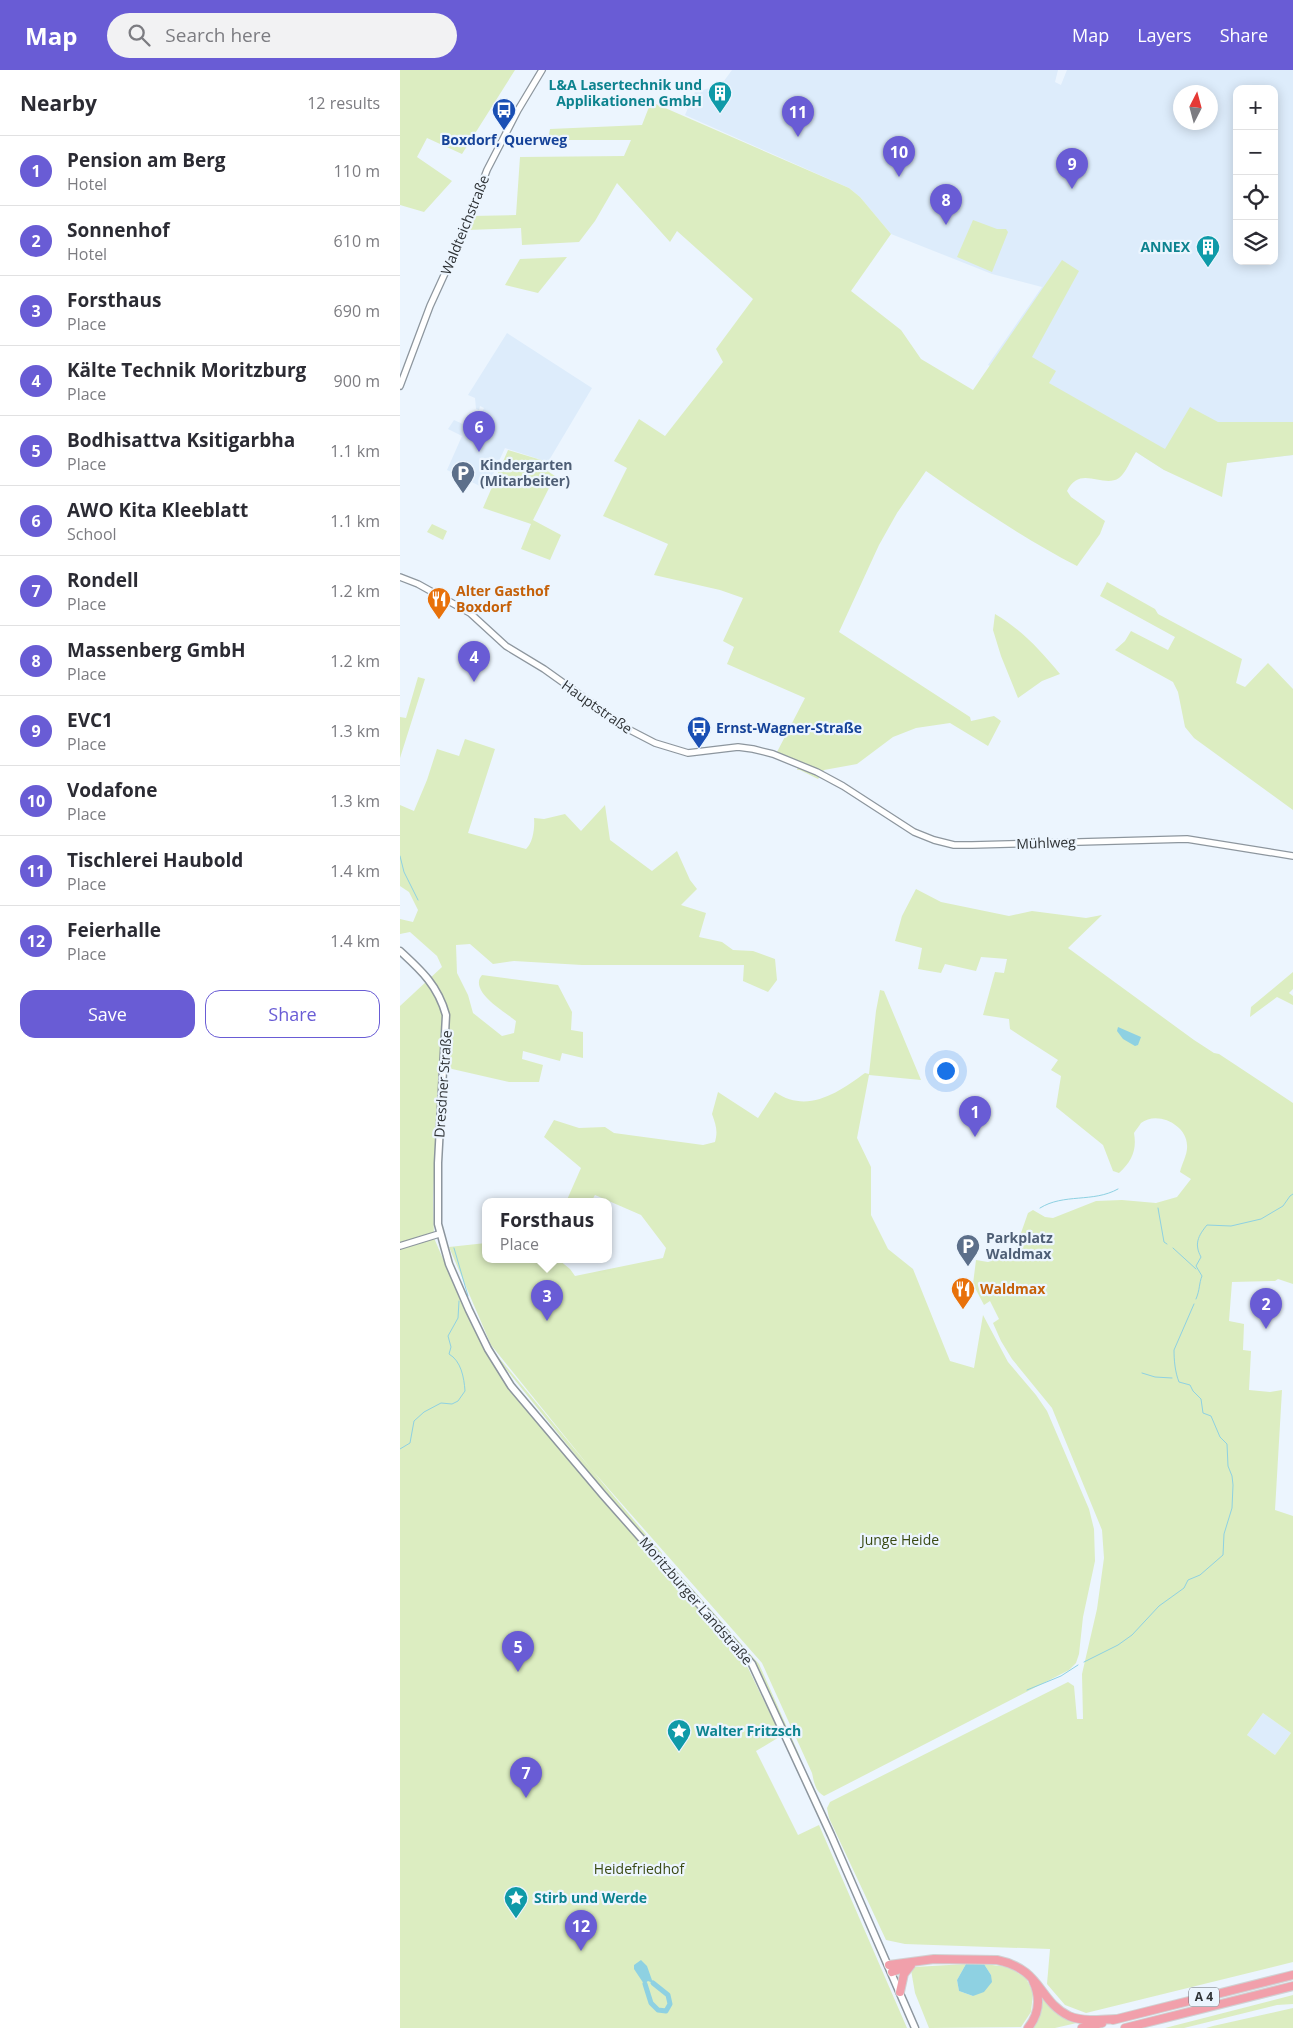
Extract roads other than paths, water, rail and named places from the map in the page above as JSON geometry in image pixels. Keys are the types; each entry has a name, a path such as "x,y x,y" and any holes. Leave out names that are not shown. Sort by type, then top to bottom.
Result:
{"highway":[{"path":"890,1969 916,1960 1002,1961 1016,1965 1030,1975 1055,2005 1068,2015 1082,2019 1116,2020"},
{"path":"890,1969 946,1960"},
{"path":"900,1992 904,1974 910,1966"},
{"path":"1028,2028 1038,2012 1039,2002 1038,1992 1030,1975"},
{"name":"A 4","path":"1082,2028 1293,1975"},
{"name":"A 4","path":"1125,2028 1293,1986"}],"main road":[{"name":"Dresdner Straße","path":"400,951 434,986 439,993 446,1015 437,1187 439,1234"},
{"name":"Moritzburger Landstraße","path":"439,1234 449,1264 469,1310 488,1349 512,1386 603,1495 752,1664 890,1969 914,2028"}],"street":[{"name":"Waldteichstraße","path":"400,386 430,306 462,236 487,170 542,70"},
{"name":"Hauptstraße","path":"400,577 418,584 470,613 506,646 544,670 628,729 655,743 688,753 738,747 754,749 773,754 817,772"},
{"name":"Mühlweg","path":"817,772 914,832 954,845 1187,838 1293,856"},
{"path":"400,1246 439,1234"}],"water":[{"path":"1118,1027 1141,1037 1138,1045 1135,1046 1123,1039 1117,1031"},
{"path":"641,1960 647,1966 653,1983 648,1981 644,1984 634,1969 634,1965"},
{"path":"966,1964 984,1964 991,1975 992,1982 984,1992 973,1996 959,1991 957,1980"}],"waterway":[{"path":"400,856 404,872 418,900"},
{"path":"1040,1208 1049,1203 1099,1196 1118,1189"},
{"path":"1196,1299 1202,1276 1196,1266 1201,1257 1197,1244 1201,1233 1207,1225 1231,1226 1261,1219 1283,1206 1293,1194"},
{"path":"1158,1208 1164,1242 1167,1244"},
{"path":"454,1248 468,1296"},
{"path":"1173,1248 1196,1269"},
{"path":"400,1449 410,1443 414,1421 424,1412 441,1403 452,1404 458,1401 465,1391 463,1375 459,1365 449,1354 451,1347 448,1336 458,1318 459,1301"},
{"path":"1084,1662 1118,1645 1132,1635 1159,1606 1184,1588 1188,1580 1200,1575 1223,1555 1224,1534 1232,1508 1233,1485 1228,1466 1227,1444 1220,1437 1211,1416 1203,1413 1201,1399 1190,1385 1179,1382 1175,1366 1174,1350 1194,1304"},
{"path":"1142,1373 1155,1377 1172,1378"},
{"path":"1027,1690 1061,1676 1078,1665"},
{"path":"645,1984 651,2003 658,2010 666,2011 670,2004 668,1995 653,1983"}],"place":[{"name":"L&A Lasertechnik und Applikationen GmbH","path":"720,114"},
{"name":"Boxdorf, Querweg","path":"504,131"},
{"name":"Tischlerei Haubold","path":"798,137"},
{"name":"Vodafone","path":"899,177"},
{"name":"EVC1","path":"1072,189"},
{"name":"Massenberg GmbH","path":"946,225"},
{"name":"ANNEX","path":"1208,268"},
{"name":"AWO Kita Kleeblatt","path":"479,452"},
{"name":"Kindergarten (Mitarbeiter)","path":"463,494"},
{"name":"Alter Gasthof Boxdorf","path":"439,620"},
{"name":"Kälte Technik Moritzburg","path":"474,682"},
{"name":"Ernst-Wagner-Straße","path":"699,749"},
{"name":"Pension am Berg","path":"975,1137"},
{"name":"Parkplatz Waldmax","path":"968,1267"},
{"name":"Waldmax","path":"963,1310"},
{"name":"Forsthaus","path":"547,1321"},
{"name":"Sonnenhof","path":"1266,1329"},
{"name":"Bodhisattva Ksitigarbha","path":"518,1672"},
{"name":"Walter Fritzsch","path":"679,1752"},
{"name":"Rondell","path":"526,1798"},
{"name":"Stirb und Werde","path":"516,1919"},
{"name":"Feierhalle","path":"581,1951"}],"park label":[{"name":"Junge Heide","path":"900,1540"},
{"name":"Heidefriedhof","path":"639,1869"}]}
